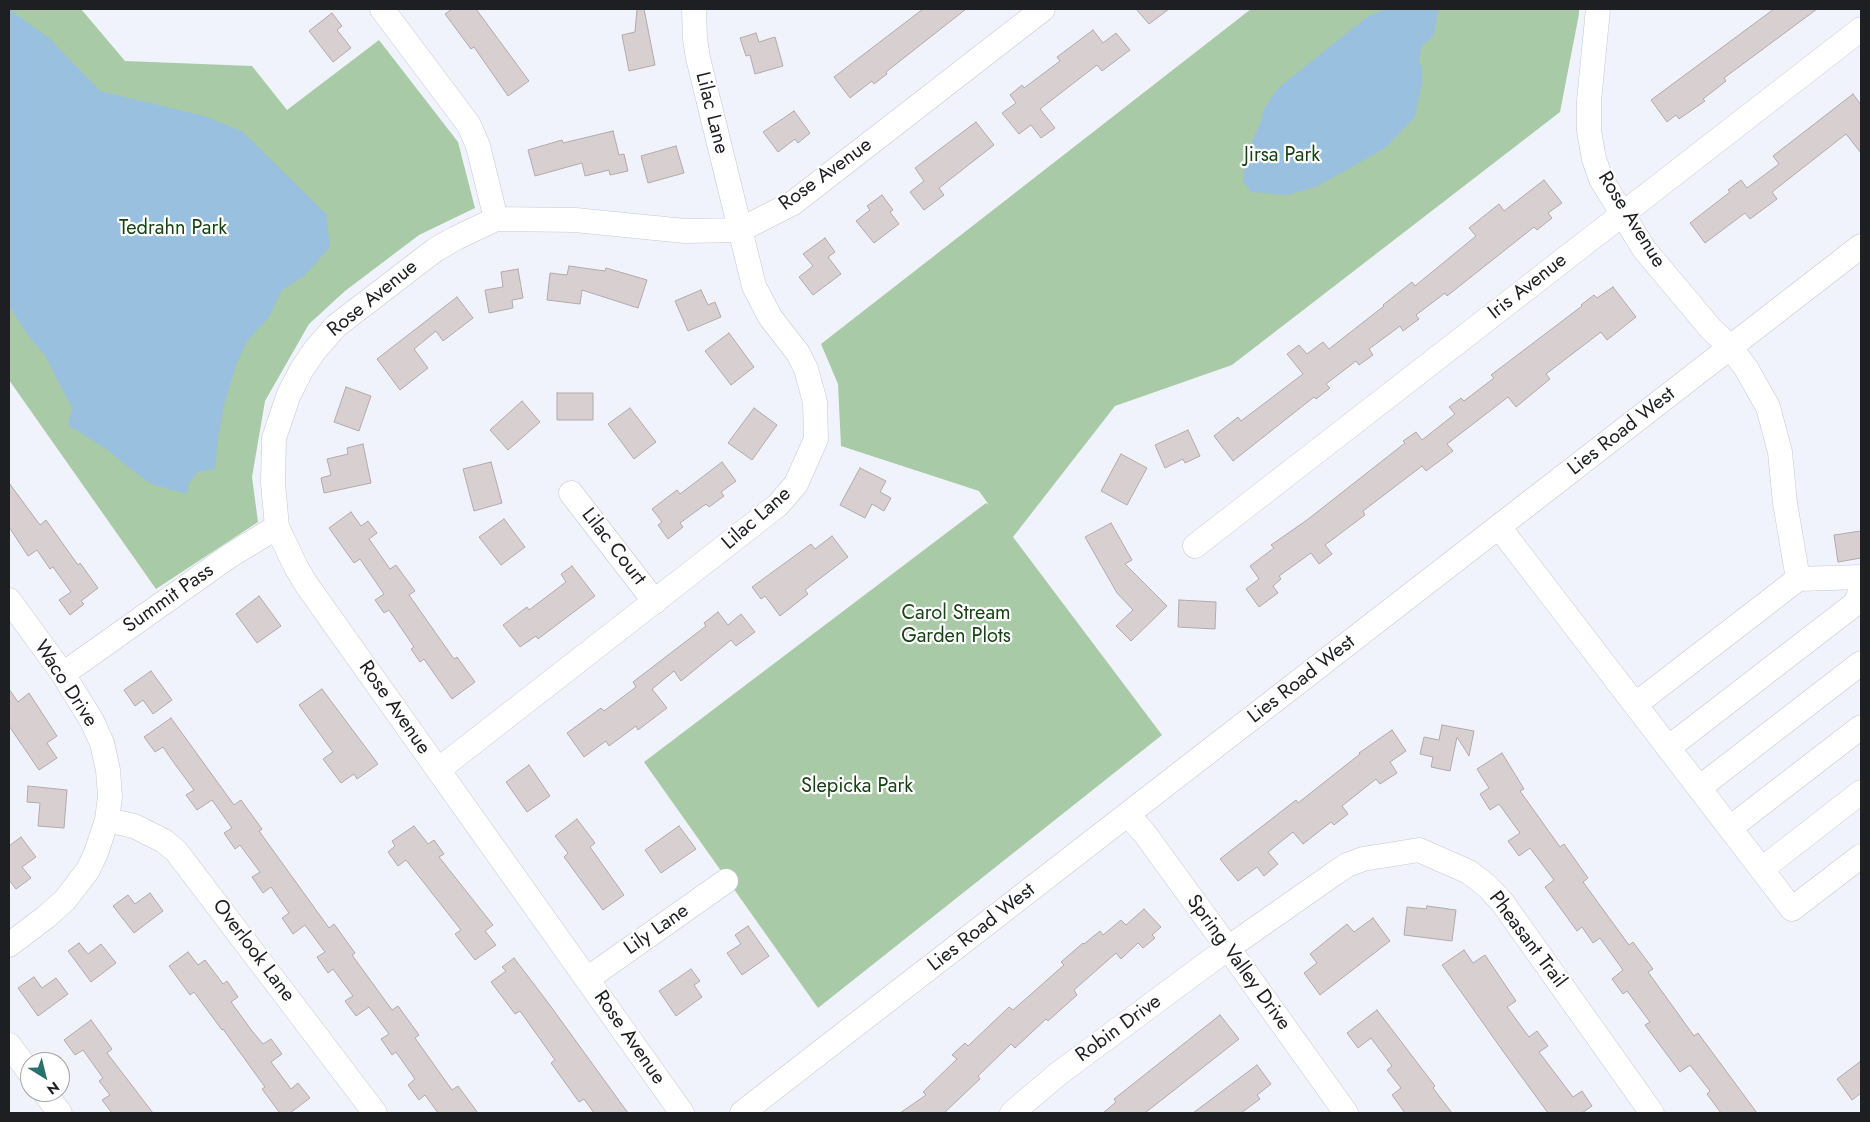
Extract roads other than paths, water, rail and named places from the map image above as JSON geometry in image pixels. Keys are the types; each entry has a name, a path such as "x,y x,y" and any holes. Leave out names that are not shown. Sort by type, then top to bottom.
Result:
{"street":[{"path":"382,9 469,125 478,146 496,220"},
{"name":"Lilac Lane","path":"438,770 778,505 796,484 816,439 815,402 810,381 798,353 762,303 754,286 698,58 694,9"},
{"name":"Rose Avenue","path":"682,1113 306,584 277,527 273,483 274,438 289,394 302,369 315,350 336,326 435,250 456,238 496,220 575,220 685,231 740,230 793,203 1042,9"},
{"name":"Rose Avenue","path":"1598,9 1590,78 1589,131 1594,159 1601,179 1644,249 1711,329 1730,347 1758,386 1768,407 1780,452 1785,503 1798,579"},
{"name":"Iris Avenue","path":"1195,546 1861,29"},
{"name":"Lies Road West","path":"742,1113 1861,246"},
{"name":"Lilac Court","path":"571,493 655,602"},
{"name":"Summit Pass","path":"63,674 228,557 277,527"},
{"path":"1499,527 1792,909 1861,856"},
{"path":"1636,704 1798,579 1861,577"},
{"path":"1668,748 1856,604 1861,590"},
{"name":"Waco Drive","path":"9,600 63,674 92,721 102,743 108,770 110,796 107,820 88,870 77,886 46,917 9,944"},
{"path":"1699,788 1861,663"},
{"path":"1730,828 1861,727"},
{"path":"1762,869 1861,792"},
{"name":"Spring Valley Drive","path":"1128,815 1145,834 1228,948 1334,1109"},
{"name":"Overlook Lane","path":"107,820 134,826 164,841 176,851 375,1113"},
{"name":"Pheasant Trail","path":"1228,948 1347,865 1376,856 1419,850 1469,872 1488,887 1502,902 1652,1113"},
{"name":"Lily Lane","path":"587,979 726,881"},
{"name":"Robin Drive","path":"1012,1113 1058,1074 1228,948"},
{"path":"9,1045 20,1060"},
{"path":"52,1102 60,1113"}],"water":[{"path":"9,9 50,39 100,91 204,116 242,131 326,214 330,247 304,276 282,290 269,317 247,341 237,363 225,401 218,437 215,469 198,472 189,483 187,494 151,484 108,450 68,425 72,408 44,354 30,338 9,306"},
{"path":"1385,9 1438,10 1434,35 1421,47 1419,63 1422,67 1422,83 1415,117 1385,148 1316,187 1287,195 1251,192 1243,181 1246,154 1260,124 1264,109 1277,89 1367,17"}],"park label":[{"name":"Jirsa Park","path":"1282,156"},
{"name":"Tedrahn Park","path":"173,229"},
{"name":"Carol Stream Garden Plots","path":"956,626"},
{"name":"Slepicka Park","path":"857,787"}]}
